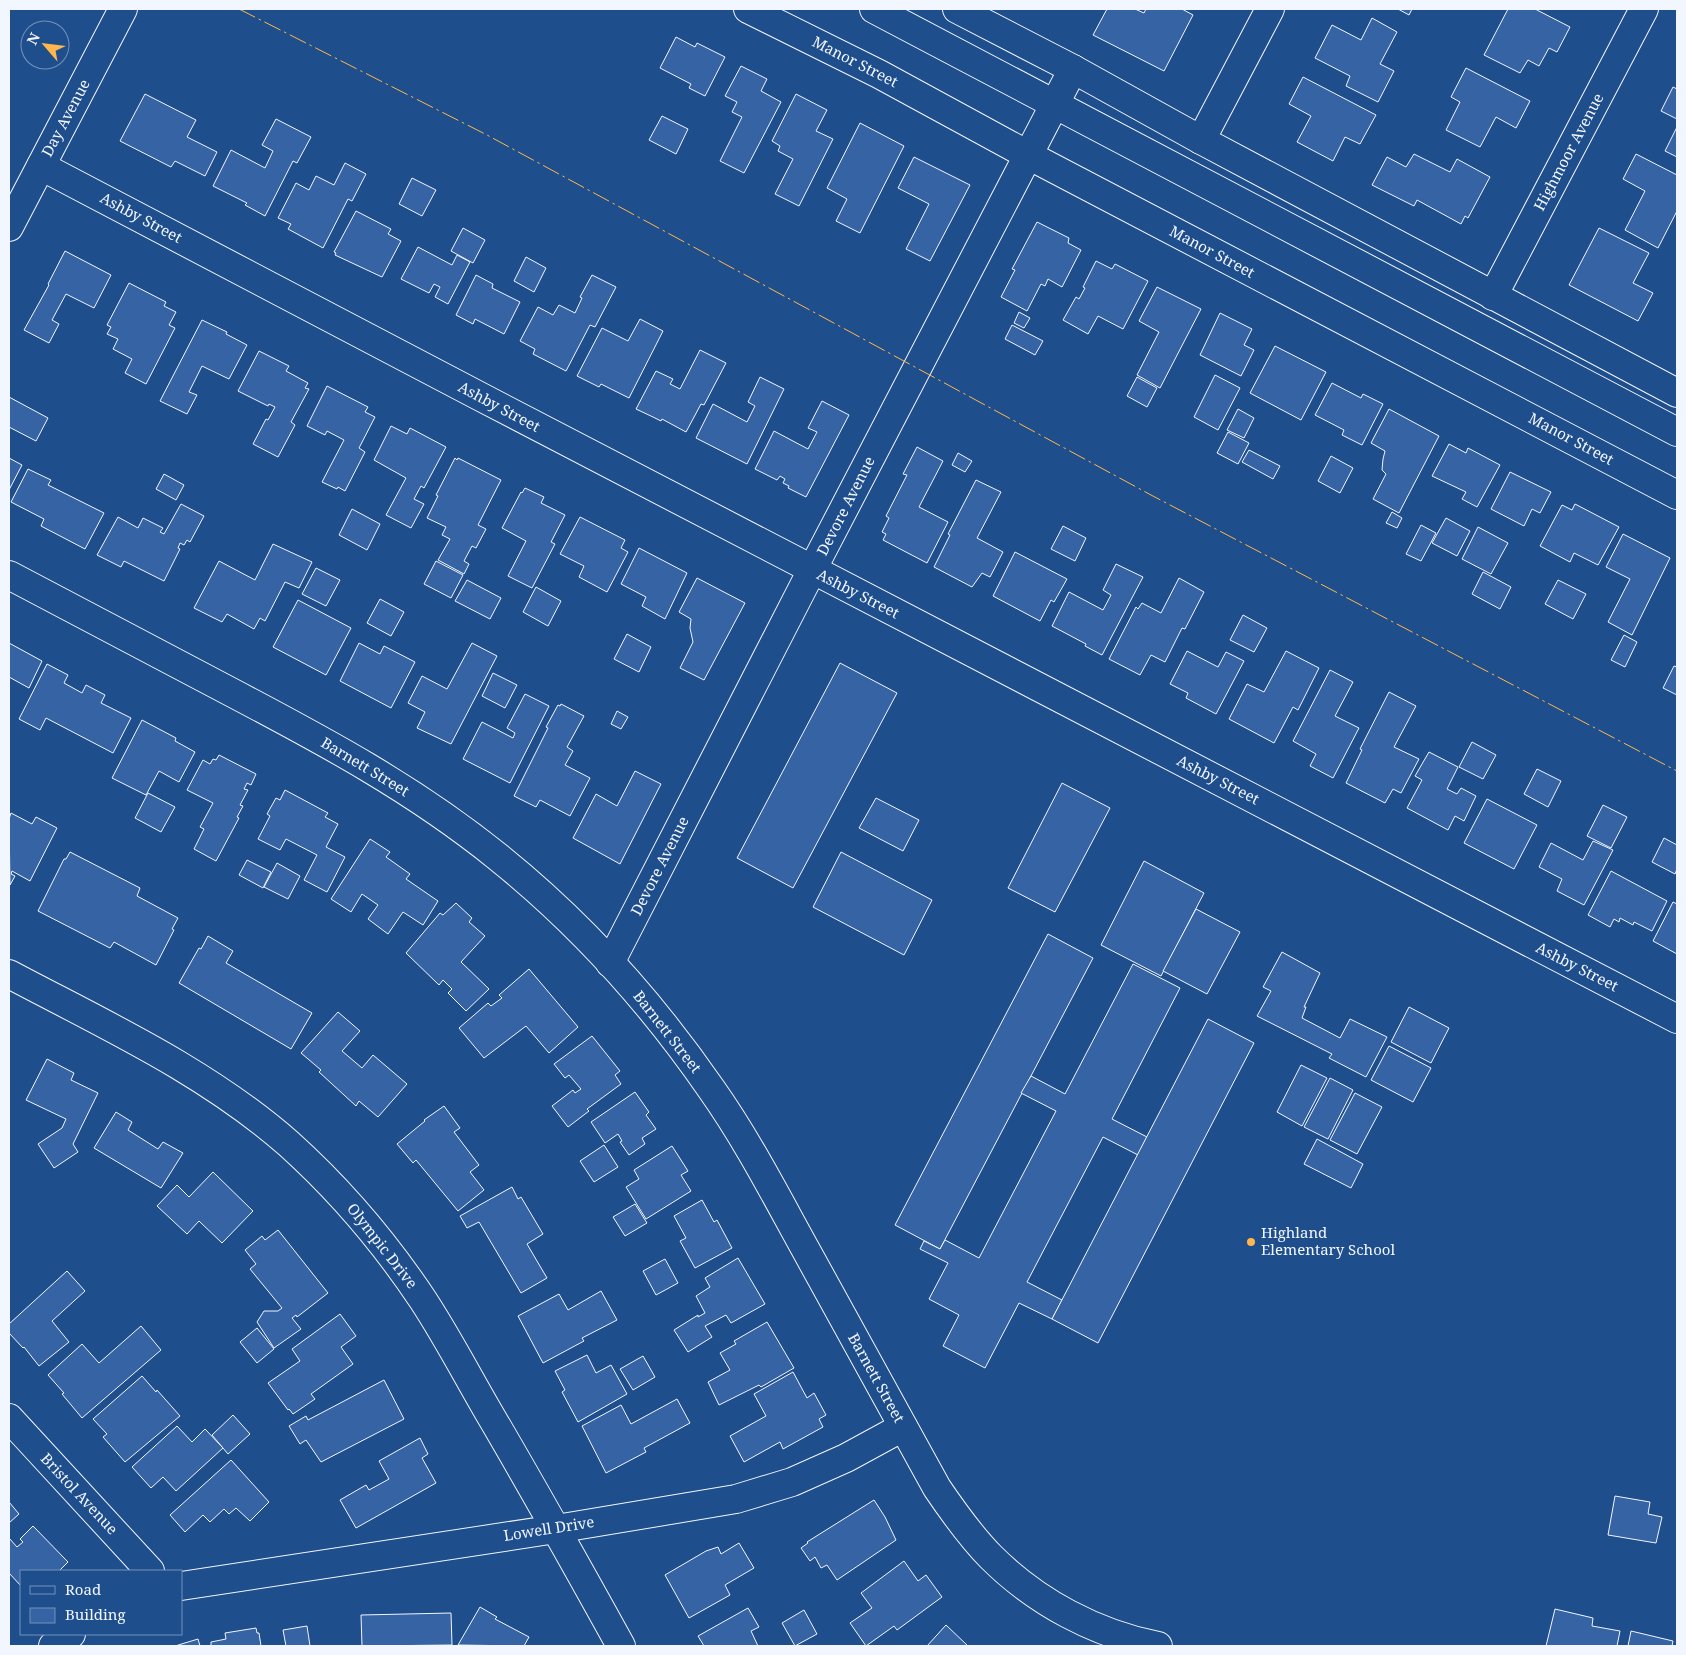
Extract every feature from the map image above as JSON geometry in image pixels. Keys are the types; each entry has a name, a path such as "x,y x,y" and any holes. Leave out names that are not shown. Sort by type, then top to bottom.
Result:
{"street":[{"name":"Day Avenue","path":"9,227 124,9"},
{"name":"Manor Street","path":"748,9 879,74 1028,155 1677,495"},
{"path":"874,9 1677,432"},
{"path":"957,9 1073,69 1201,140 1677,393"},
{"path":"1201,140 1270,9"},
{"name":"Highmoor Avenue","path":"1493,296 1644,9"},
{"name":"Devore Avenue","path":"610,962 1073,69"},
{"name":"Ashby Street","path":"41,166 812,570 1677,1019"},
{"name":"Barnett Street","path":"9,575 374,769 438,811 499,858 557,908 610,962 668,1030 718,1099 754,1156 937,1488 964,1527 992,1558 1023,1585 1062,1611 1105,1631 1158,1646"},
{"name":"Olympic Drive","path":"9,974 143,1044 238,1104 289,1144 344,1199 386,1248 424,1302 556,1529 621,1646"},
{"name":"Bristol Avenue","path":"9,1418 149,1570"},
{"name":"Lowell Drive","path":"182,1586 556,1529 736,1499 801,1478 846,1458 903,1427"},
{"path":"53,1646 70,1635"}],"building":[{"path":"1107,9 1135,9 1144,13 1146,9 1182,9 1193,15 1164,71 1093,35"},
{"path":"1398,9 1412,9 1409,15"},
{"path":"1508,9 1535,9 1570,27 1557,52 1549,48 1539,66 1528,60 1520,73 1484,55"},
{"path":"1372,18 1397,32 1380,64 1394,71 1378,102 1346,86 1350,76 1315,58 1332,25 1361,40"},
{"path":"676,37 695,47 697,43 725,57 705,96 689,88 691,84 660,68"},
{"path":"741,66 767,79 761,91 781,102 744,173 720,161 742,117 732,112 737,102 725,96"},
{"path":"1466,68 1530,101 1516,128 1496,117 1480,147 1446,130 1460,102 1451,97"},
{"path":"1303,77 1376,115 1360,144 1345,137 1333,161 1297,142 1311,116 1289,104"},
{"path":"1673,87 1677,89 1677,119 1661,111"},
{"path":"145,94 196,120 187,137 217,152 205,176 175,161 171,167 120,141"},
{"path":"796,94 827,110 816,131 833,139 799,206 775,194 793,159 778,151 780,146 772,141"},
{"path":"662,116 688,129 676,154 649,140"},
{"path":"276,119 311,137 297,163 293,161 265,216 245,205 247,203 213,186 231,150 265,168 273,151 262,145"},
{"path":"860,123 904,146 860,233 836,221 847,199 827,188"},
{"path":"1677,127 1677,157 1665,151"},
{"path":"1414,154 1450,172 1457,159 1490,177 1468,218 1465,216 1461,224 1417,200 1414,206 1372,185 1387,157 1406,167"},
{"path":"1636,154 1677,175 1677,211 1658,248 1625,230 1645,191 1623,179"},
{"path":"914,157 970,185 930,261 906,249 929,204 898,188"},
{"path":"345,163 366,174 352,201 348,199 323,248 288,229 291,224 278,218 296,183 309,190 316,176 334,185"},
{"path":"412,178 436,190 422,216 399,204"},
{"path":"356,211 391,229 388,234 401,241 382,277 335,255 336,253 334,252"},
{"path":"1037,222 1069,238 1068,243 1081,250 1062,287 1048,279 1045,286 1041,284 1027,311 1001,297 1015,270 1012,269"},
{"path":"463,228 485,240 473,263 451,251"},
{"path":"1599,228 1649,253 1633,283 1653,293 1638,321 1569,285"},
{"path":"418,247 452,265 457,255 470,262 448,304 435,297 440,287 434,284 429,293 401,279"},
{"path":"65,251 111,275 94,308 66,294 52,320 59,324 49,343 24,330"},
{"path":"526,257 546,268 534,292 514,281"},
{"path":"1096,261 1112,269 1115,264 1148,281 1123,329 1098,316 1088,334 1063,320 1076,297 1079,299"},
{"path":"476,275 493,284 492,288 520,302 504,334 475,319 473,324 456,315"},
{"path":"592,275 616,287 595,327 590,325 566,371 533,354 535,349 520,341 538,307 553,315 559,305 575,313 582,298 580,297"},
{"path":"129,283 166,302 164,306 176,312 169,325 175,328 146,384 125,373 132,359 113,349 118,339 107,334 111,327 107,325"},
{"path":"1157,287 1201,309 1160,388 1137,375 1159,332 1139,321"},
{"path":"1019,312 1030,318 1024,328 1014,323"},
{"path":"1220,313 1252,329 1244,345 1254,350 1241,376 1200,355"},
{"path":"640,319 663,331 629,398 601,384 599,387 577,376 602,328 628,341"},
{"path":"202,320 227,332 226,334 247,345 229,379 202,366 189,392 197,395 187,414 160,401"},
{"path":"1012,325 1043,341 1035,355 1005,339"},
{"path":"1275,346 1326,372 1301,420 1250,393"},
{"path":"700,350 726,363 704,405 701,404 686,432 662,419 661,421 636,409 656,371 673,379 670,384 680,389"},
{"path":"259,351 289,366 286,371 308,383 305,388 309,389 291,422 295,425 278,457 253,444 266,419 268,420 275,407 269,404 268,406 238,391"},
{"path":"1215,375 1240,388 1218,430 1194,417"},
{"path":"760,377 784,389 747,464 696,438 713,404 747,422 755,406 748,402"},
{"path":"1137,377 1157,388 1147,407 1127,396"},
{"path":"1332,383 1361,398 1363,394 1383,404 1362,445 1342,435 1344,430 1315,415"},
{"path":"327,386 368,407 365,412 375,417 359,448 365,452 345,491 322,482 344,440 327,431 325,435 307,426"},
{"path":"9,397 48,418 36,441 9,427"},
{"path":"822,401 849,415 806,497 788,488 789,486 783,483 785,479 780,476 777,480 755,469 774,431 808,449 817,432 808,428"},
{"path":"1238,409 1254,418 1244,438 1227,430"},
{"path":"1389,409 1439,436 1399,513 1373,499 1386,474 1382,470 1385,451 1371,443"},
{"path":"391,426 407,434 410,428 446,447 424,488 421,486 414,499 424,504 411,528 386,515 406,478 374,460"},
{"path":"1228,432 1249,443 1238,464 1217,453"},
{"path":"1449,444 1466,453 1468,448 1500,465 1477,507 1462,499 1466,492 1432,476"},
{"path":"917,447 943,461 919,507 948,522 927,563 883,540 886,534 882,532 889,518 886,516 907,475 903,474"},
{"path":"1249,450 1280,466 1273,479 1242,462"},
{"path":"958,453 972,461 965,472 952,465"},
{"path":"1331,456 1353,468 1340,493 1318,481"},
{"path":"9,458 22,465 9,490"},
{"path":"455,458 501,480 478,525 486,529 476,548 472,546 464,561 469,564 464,574 438,560 450,539 442,535 446,527 427,518 438,496 436,495"},
{"path":"28,469 51,480 48,485 104,513 85,549 41,526 44,519 11,502"},
{"path":"1510,472 1551,492 1540,513 1532,509 1524,526 1491,509"},
{"path":"164,474 184,485 176,500 156,489"},
{"path":"976,480 1001,492 977,538 1003,552 990,577 982,573 972,587 934,567 950,535 948,534"},
{"path":"525,488 544,497 541,503 565,515 551,542 555,544 532,588 508,576 526,541 502,528"},
{"path":"181,504 204,516 190,542 187,540 184,545 180,543 178,548 180,549 164,581 124,561 121,567 97,555 118,517 138,528 143,518 163,528 160,532 164,534"},
{"path":"1575,504 1619,527 1598,565 1574,553 1570,562 1540,546 1562,505 1572,510"},
{"path":"352,509 380,524 367,550 339,535"},
{"path":"1392,512 1402,518 1397,528 1386,523"},
{"path":"580,517 625,540 621,548 628,552 607,592 579,577 584,566 560,554"},
{"path":"1446,518 1470,531 1457,556 1432,543"},
{"path":"1421,525 1436,533 1421,561 1406,554"},
{"path":"1063,526 1086,538 1075,561 1051,549"},
{"path":"1478,527 1508,543 1491,574 1462,559"},
{"path":"1623,534 1670,558 1632,635 1608,622 1630,579 1606,567"},
{"path":"273,544 312,562 299,588 285,582 265,621 260,618 254,629 227,614 222,622 194,608 219,561 255,580"},
{"path":"639,548 687,573 665,619 642,606 646,597 621,584"},
{"path":"1015,552 1067,579 1054,602 1051,600 1040,621 993,596"},
{"path":"436,561 463,575 451,598 424,584"},
{"path":"1116,564 1143,577 1102,655 1052,626 1069,592 1103,610 1111,595 1103,590"},
{"path":"316,568 340,580 326,606 302,594"},
{"path":"1483,572 1511,587 1500,609 1472,594"},
{"path":"697,578 745,603 704,680 680,668 693,642 690,628 691,619 679,612"},
{"path":"1179,578 1204,592 1185,629 1182,628 1165,662 1151,655 1140,675 1109,659 1136,607 1138,609 1142,603 1161,613"},
{"path":"467,580 501,598 490,619 455,601"},
{"path":"1558,580 1586,594 1573,619 1545,604"},
{"path":"536,587 561,601 548,626 523,612"},
{"path":"380,599 404,612 391,636 367,623"},
{"path":"298,600 351,628 326,675 273,647"},
{"path":"1243,615 1267,628 1254,652 1230,640"},
{"path":"627,634 651,647 639,672 614,659"},
{"path":"1624,635 1637,642 1625,667 1611,660"},
{"path":"9,643 42,661 29,688 9,677"},
{"path":"359,643 380,654 384,646 415,662 391,708 340,681"},
{"path":"472,643 497,656 451,744 417,728 425,712 408,703 422,676 447,689"},
{"path":"1187,651 1218,667 1226,652 1244,661 1216,714 1186,698 1188,693 1170,684"},
{"path":"1286,651 1319,668 1298,710 1293,707 1274,743 1229,719 1247,684 1264,692"},
{"path":"840,663 897,693 793,888 737,858"},
{"path":"47,664 68,675 64,683 82,693 86,685 105,695 101,703 131,718 113,753 46,718 40,730 19,719"},
{"path":"1674,666 1677,667 1677,695 1663,688"},
{"path":"1330,670 1353,682 1335,716 1359,728 1333,778 1310,766 1316,754 1293,741"},
{"path":"493,673 517,685 505,708 482,696"},
{"path":"1389,692 1416,706 1394,747 1419,759 1401,793 1393,789 1385,803 1346,783 1362,750 1360,749"},
{"path":"525,694 549,706 510,783 463,759 482,722 513,738 515,733 507,728"},
{"path":"561,704 584,716 567,747 573,751 565,765 590,778 570,816 540,800 536,807 514,796 548,728 546,727 558,705 560,706"},
{"path":"617,711 628,717 621,729 611,724"},
{"path":"142,720 176,738 175,741 195,752 179,782 159,771 146,795 112,778"},
{"path":"1472,742 1496,755 1483,779 1459,767"},
{"path":"1429,752 1458,767 1447,789 1457,794 1461,788 1476,796 1464,821 1455,816 1448,830 1407,808 1422,780 1415,776"},
{"path":"219,755 256,774 251,785 247,783 244,789 248,790 240,805 243,806 237,817 239,818 216,861 194,849 204,829 200,827 213,803 187,790 203,760 210,764"},
{"path":"1537,769 1561,781 1548,807 1524,794"},
{"path":"635,771 661,784 620,864 573,838 596,794 617,806"},
{"path":"1062,783 1110,808 1055,912 1008,888"},
{"path":"285,790 328,813 325,817 338,824 326,847 345,857 327,892 304,880 317,855 286,839 280,850 258,839 270,816 267,814 276,798 280,800"},
{"path":"148,793 175,807 161,832 135,818"},
{"path":"876,798 919,820 903,851 859,828"},
{"path":"1487,799 1537,825 1514,869 1464,843"},
{"path":"1603,805 1627,817 1611,848 1587,836"},
{"path":"11,813 32,824 36,817 57,828 30,881 12,871 11,874 15,876 10,885 9,819"},
{"path":"1664,838 1677,845 1677,869 1675,874 1652,862"},
{"path":"370,839 390,852 386,857 410,874 406,879 438,901 423,925 403,912 388,934 368,919 378,905 362,894 351,912 331,899"},
{"path":"1593,841 1613,850 1584,905 1557,891 1562,879 1539,867 1551,843 1583,860"},
{"path":"70,852 140,888 137,896 178,918 156,965 114,942 110,948 38,911 64,859 66,859"},
{"path":"841,852 932,900 904,955 813,907"},
{"path":"247,860 271,872 263,888 239,875"},
{"path":"1144,861 1204,893 1161,976 1101,945"},
{"path":"277,863 300,876 288,899 264,887"},
{"path":"1611,871 1667,901 1652,931 1634,922 1633,925 1620,918 1619,922 1614,919 1610,927 1588,915"},
{"path":"1673,902 1677,904 1677,954 1653,941"},
{"path":"456,903 472,918 469,922 485,936 461,962 489,989 466,1011 448,993 452,989 443,980 439,985 406,953 440,913 443,915"},
{"path":"1196,909 1240,932 1207,994 1163,971"},
{"path":"1048,934 1093,958 940,1249 895,1225"},
{"path":"208,936 233,951 226,963 312,1013 291,1049 179,983"},
{"path":"1282,952 1320,973 1304,1007 1306,1007 1302,1018 1340,1038 1350,1019 1387,1037 1366,1077 1329,1058 1332,1054 1257,1016 1271,991 1263,987"},
{"path":"1133,964 1180,988 1112,1119 1147,1137 1138,1155 1103,1137 1027,1282 1062,1300 1052,1319 1019,1303 985,1368 943,1346 959,1315 929,1299 948,1263 920,1249 924,1241 940,1249 945,1240 979,1258 1056,1111 1021,1093 1031,1076 1065,1094"},
{"path":"529,969 578,1027 549,1053 526,1026 484,1058 459,1028 488,1003 491,1006 502,998 499,995"},
{"path":"1409,1007 1449,1028 1431,1063 1391,1042"},
{"path":"338,1012 360,1031 342,1051 362,1068 373,1055 407,1084 378,1117 359,1101 356,1106 319,1072 321,1070 301,1053"},
{"path":"1208,1019 1254,1043 1098,1343 1052,1319"},
{"path":"592,1036 620,1071 615,1075 621,1084 587,1109 589,1111 568,1127 552,1106 573,1090 575,1093 581,1089 569,1075 565,1078 554,1064"},
{"path":"1389,1046 1431,1068 1413,1102 1371,1080"},
{"path":"47,1059 74,1073 71,1080 98,1093 73,1144 78,1152 54,1168 38,1144 62,1128 66,1119 26,1100"},
{"path":"1301,1065 1327,1078 1302,1126 1277,1112"},
{"path":"1330,1078 1353,1090 1328,1139 1304,1127"},
{"path":"635,1092 649,1112 646,1115 656,1129 642,1138 645,1144 629,1155 620,1142 622,1141 618,1134 605,1143 591,1122"},
{"path":"1355,1093 1382,1107 1357,1154 1330,1140"},
{"path":"444,1106 460,1128 454,1132 479,1165 470,1172 484,1190 458,1211 416,1160 413,1163 397,1144 424,1120"},
{"path":"116,1112 132,1122 128,1130 158,1149 163,1142 183,1153 161,1188 94,1148"},
{"path":"1317,1139 1363,1164 1351,1188 1304,1164"},
{"path":"604,1145 618,1167 594,1182 580,1161"},
{"path":"672,1146 688,1171 681,1175 691,1191 646,1219 626,1187 639,1179 634,1170"},
{"path":"213,1172 253,1211 222,1243 199,1221 187,1234 157,1206 177,1185 189,1197"},
{"path":"512,1187 518,1199 521,1197 543,1234 527,1244 547,1278 521,1293 479,1222 467,1228 460,1216"},
{"path":"702,1200 714,1222 717,1220 732,1248 695,1268 680,1241 686,1238 674,1216"},
{"path":"635,1204 647,1223 625,1236 613,1217"},
{"path":"278,1230 328,1293 297,1317 296,1315 292,1318 301,1329 274,1348 257,1322 264,1311 278,1311 282,1308 250,1269 256,1264 245,1250 262,1236 265,1240"},
{"path":"738,1258 765,1304 731,1323 726,1315 705,1326 712,1337 688,1352 674,1330 698,1315 698,1317 705,1313 696,1296 710,1287 705,1278"},
{"path":"665,1259 678,1283 656,1295 643,1271"},
{"path":"67,1271 85,1291 52,1321 69,1342 39,1366 24,1347 9,1333 9,1324"},
{"path":"601,1291 617,1320 582,1338 584,1341 543,1363 518,1316 559,1294 568,1310"},
{"path":"340,1314 356,1336 341,1347 353,1364 311,1394 315,1399 293,1414 268,1383 300,1361 292,1349"},
{"path":"767,1322 794,1368 761,1387 759,1385 719,1405 708,1382 730,1370 720,1353 736,1344 734,1341"},
{"path":"141,1326 161,1350 82,1418 48,1375 82,1344 99,1363"},
{"path":"257,1328 274,1349 257,1363 240,1342"},
{"path":"587,1355 596,1373 611,1365 627,1394 578,1422 562,1392 565,1390 555,1371"},
{"path":"643,1356 655,1377 633,1390 620,1369"},
{"path":"793,1372 807,1398 814,1393 826,1415 819,1419 823,1427 783,1449 780,1442 744,1462 730,1436 766,1416 754,1394"},
{"path":"142,1376 180,1416 125,1462 103,1437 107,1434 93,1419"},
{"path":"384,1380 404,1419 321,1462 306,1440 300,1444 289,1426 306,1416 308,1420"},
{"path":"677,1399 690,1423 644,1448 646,1452 606,1473 582,1426 621,1405 631,1424"},
{"path":"233,1415 250,1434 228,1454 212,1435"},
{"path":"177,1426 192,1442 205,1429 223,1448 176,1491 163,1477 151,1488 132,1467"},
{"path":"420,1438 428,1454 422,1458 436,1483 356,1528 340,1500 366,1485 369,1490 389,1479 379,1461"},
{"path":"231,1460 269,1502 250,1521 236,1508 229,1514 224,1509 210,1522 203,1515 185,1532 170,1515"},
{"path":"1615,1496 1650,1502 1648,1514 1662,1517 1656,1543 1608,1535"},
{"path":"874,1500 896,1540 837,1580 827,1565 821,1568 815,1557 810,1561 801,1548 807,1542"},
{"path":"9,1502 19,1514 9,1523"},
{"path":"33,1526 68,1562 60,1570 20,1570 20,1585 9,1573 9,1538 17,1547 23,1542 20,1539"},
{"path":"739,1543 754,1568 725,1585 730,1595 689,1618 665,1575 706,1551 718,1547 721,1554"},
{"path":"904,1561 918,1581 926,1575 942,1597 897,1630 894,1626 866,1646 850,1623 872,1608 861,1593"},
{"path":"480,1607 497,1617 495,1619 529,1637 524,1646 458,1645"},
{"path":"748,1608 759,1627 751,1631 758,1646 704,1646 698,1636"},
{"path":"1555,1609 1593,1618 1592,1626 1620,1631 1617,1646 1546,1646"},
{"path":"804,1610 817,1634 795,1646 782,1623"},
{"path":"451,1613 452,1645 362,1646 361,1615"},
{"path":"946,1625 968,1646 927,1646"},
{"path":"307,1626 310,1646 286,1646 283,1630"},
{"path":"256,1628 257,1633 259,1633 261,1646 211,1646 211,1642 226,1639 225,1633"},
{"path":"1631,1631 1673,1641 1672,1646 1628,1646"},
{"path":"198,1639 200,1646 175,1646"}],"power":[{"path":"239,9 487,135 1151,495 1677,771"}],"place":[{"name":"Highland Elementary School","path":"1251,1242"}]}
